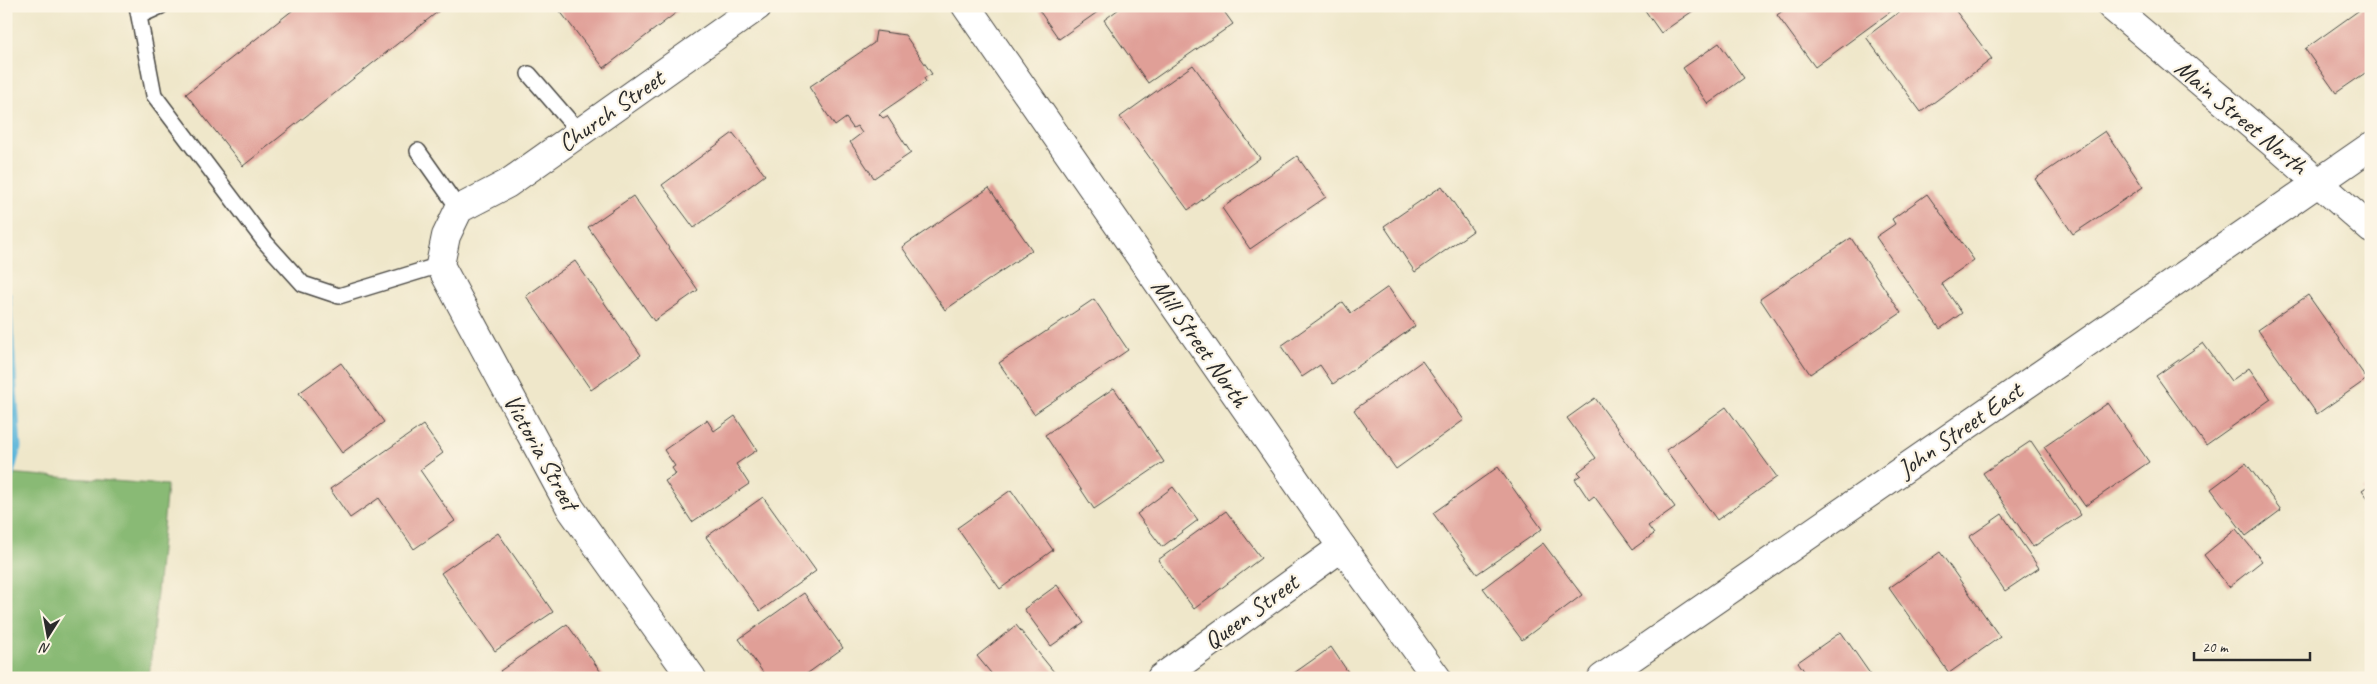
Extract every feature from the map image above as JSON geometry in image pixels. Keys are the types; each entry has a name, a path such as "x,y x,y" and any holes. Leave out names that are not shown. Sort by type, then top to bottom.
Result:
{"street":[{"name":"Church Street","path":"459,209 507,184 758,6"},
{"name":"Mill Street North","path":"966,6 1342,547 1437,678"},
{"name":"Main Street North","path":"2110,6 2371,229"},
{"name":"John Street East","path":"1602,678 2371,146"},
{"path":"440,265 446,236 459,209"},
{"name":"Victoria Street","path":"440,265 571,509 692,678"},
{"name":"Queen Street","path":"1161,678 1342,547"}],"lane":[{"path":"161,6 138,11 154,95 265,242 302,284 339,296 440,265"},
{"path":"529,74 580,133"},
{"path":"418,151 459,209"}],"green space":[{"path":"6,473 167,485 149,678 6,678"}],"building":[{"path":"298,6 445,6 243,166 186,94"},
{"path":"556,6 685,6 604,68"},
{"path":"1036,6 1106,6 1059,39"},
{"path":"1123,6 1220,6 1233,24 1148,83 1104,20"},
{"path":"1642,6 1700,6 1661,33"},
{"path":"1789,6 1898,6 1815,67 1777,15"},
{"path":"1907,6 1952,6 1992,59 1921,112 1866,37"},
{"path":"2365,6 2371,6 2371,69 2336,93 2305,49"},
{"path":"876,31 905,35 932,74 924,78 926,82 879,114 883,118 887,116 911,153 874,178 850,142 862,133 857,126 853,128 846,118 835,126 809,87 874,43"},
{"path":"1719,43 1744,78 1708,104 1683,68"},
{"path":"1193,65 1260,158 1188,210 1120,117"},
{"path":"2105,131 2143,187 2073,234 2035,179"},
{"path":"733,133 765,175 694,228 662,185"},
{"path":"1297,156 1326,197 1250,249 1222,208"},
{"path":"1442,186 1473,231 1415,272 1384,226"},
{"path":"989,188 1032,250 945,310 902,247"},
{"path":"1927,194 1974,260 1941,283 1962,313 1940,329 1876,237 1895,224 1892,219"},
{"path":"633,196 698,290 654,321 588,227"},
{"path":"1851,238 1901,313 1810,374 1760,299"},
{"path":"575,261 641,355 591,390 526,296"},
{"path":"1388,287 1415,326 1333,384 1320,365 1302,377 1281,346 1343,302 1351,313"},
{"path":"2308,295 2367,379 2317,414 2258,330"},
{"path":"1094,299 1128,350 1034,414 999,363"},
{"path":"2203,343 2231,381 2249,368 2271,399 2206,445 2156,376"},
{"path":"1422,361 1464,420 1396,469 1354,410"},
{"path":"341,363 384,422 342,453 299,393"},
{"path":"1114,388 1164,462 1094,509 1045,435"},
{"path":"1595,398 1675,507 1648,526 1654,534 1633,549 1594,496 1589,500 1575,479 1581,475 1578,472 1596,458 1567,418"},
{"path":"2108,403 2149,462 2085,506 2044,447"},
{"path":"1726,407 1777,477 1717,520 1666,450"},
{"path":"735,416 757,450 736,464 749,484 692,522 665,481 676,474 672,468 675,466 664,450 707,420 714,431"},
{"path":"423,425 443,453 420,470 455,521 414,549 379,498 350,518 330,489"},
{"path":"2031,441 2081,515 2033,547 1983,473"},
{"path":"2246,463 2281,510 2246,536 2211,489"},
{"path":"1498,467 1542,529 1477,574 1433,513"},
{"path":"2371,484 2371,502 2362,490"},
{"path":"1173,487 1198,520 1162,547 1137,514"},
{"path":"1011,490 1053,550 1000,589 957,528"},
{"path":"763,497 816,571 760,611 706,537"},
{"path":"1226,511 1261,558 1194,609 1158,560"},
{"path":"2002,514 2039,568 2005,591 1969,537"},
{"path":"2236,529 2262,561 2229,587 2204,555"},
{"path":"498,533 553,612 495,651 441,573"},
{"path":"1543,543 1582,595 1522,640 1483,588"},
{"path":"1940,552 2000,637 1949,673 1889,588"},
{"path":"1057,585 1084,623 1051,646 1024,609"},
{"path":"804,593 843,648 801,678 767,678 739,639"},
{"path":"567,624 605,678 505,678 500,671"},
{"path":"1016,625 1054,672 1047,678 995,678 977,656"},
{"path":"1841,632 1873,678 1809,678 1798,662"},
{"path":"1331,647 1352,678 1287,678"}],"waterway":[{"path":"6,296 16,447 6,484"}]}
